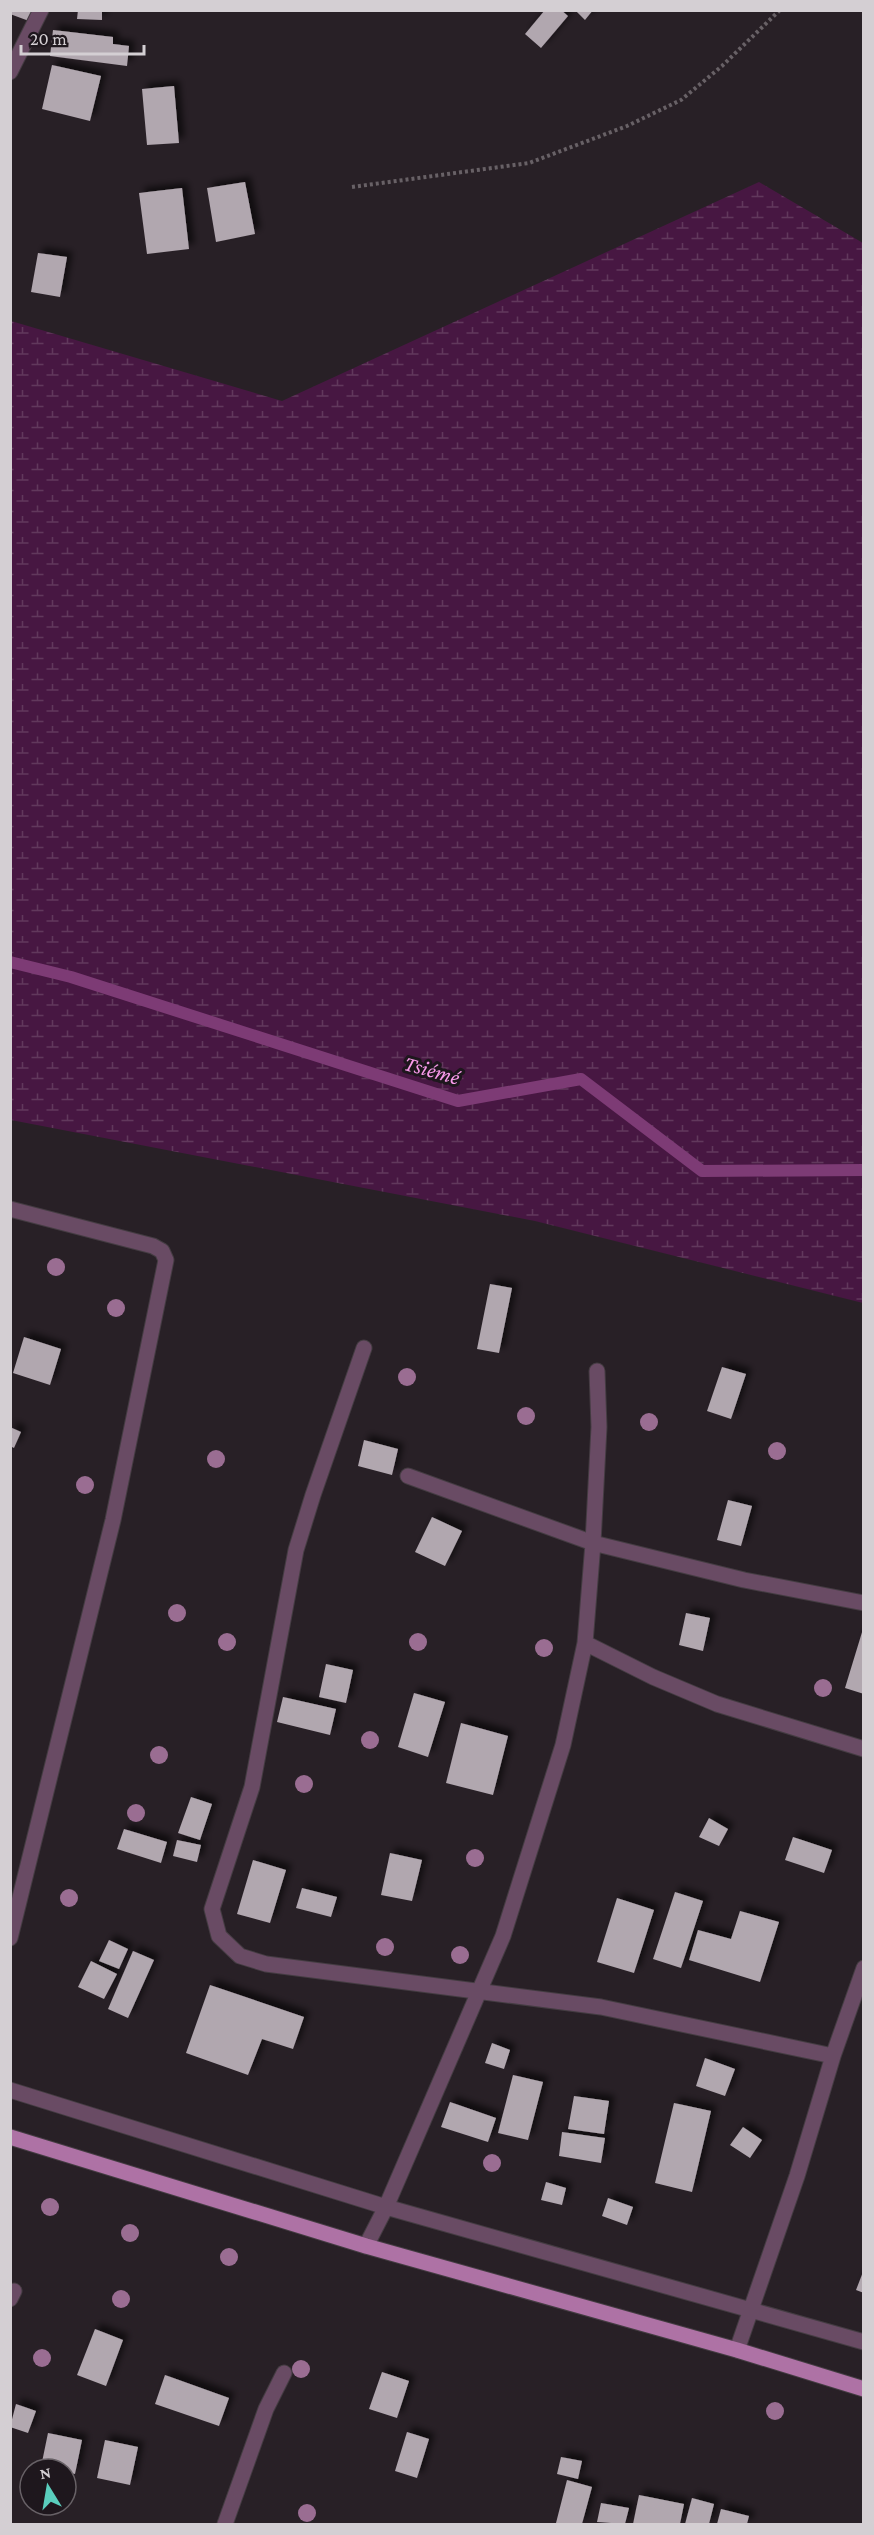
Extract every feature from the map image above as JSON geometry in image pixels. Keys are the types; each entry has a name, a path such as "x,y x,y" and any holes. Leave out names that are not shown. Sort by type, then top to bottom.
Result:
{"main road":[{"path":"10,2137 366,2246 737,2350 864,2389"}],"street":[{"path":"10,72 41,10"},
{"path":"10,1209 153,1246 162,1251 166,1260 112,1520 10,1938"},
{"path":"364,1348 319,1475 296,1550 252,1787 212,1909 219,1936 240,1956 266,1964 601,2007 833,2056"},
{"path":"366,2246 386,2207 503,1936 562,1745 585,1643 599,1427 597,1371"},
{"path":"408,1476 593,1543 744,1580 864,1603"},
{"path":"585,1643 653,1677 717,1704 864,1749"},
{"path":"737,2350 864,1968"},
{"path":"10,2090 386,2207 864,2342"},
{"path":"225,2524 266,2409 284,2373"}],"path":[{"path":"352,187 530,163 627,126 681,100 722,66 780,10"}],"green space":[{"path":"759,182 863,243 863,1303 535,1221 11,1120 11,321 282,401"}],"building":[{"path":"10,10 34,10 29,21 10,14"},
{"path":"78,10 102,10 102,20 77,19"},
{"path":"545,10 561,10 568,16 541,48 525,34"},
{"path":"575,10 593,10 585,20"},
{"path":"53,30 113,37 113,44 129,46 127,66 50,56"},
{"path":"52,65 101,76 90,121 42,109"},
{"path":"174,86 179,143 147,145 142,89"},
{"path":"245,182 255,234 216,242 207,188"},
{"path":"182,188 189,249 147,254 139,193"},
{"path":"38,253 67,257 60,297 31,292"},
{"path":"490,1284 512,1288 499,1353 477,1349"},
{"path":"24,1337 61,1349 50,1385 13,1373"},
{"path":"722,1367 746,1374 731,1419 707,1411"},
{"path":"10,1427 21,1432 14,1448 10,1446"},
{"path":"364,1440 398,1449 392,1475 358,1466"},
{"path":"728,1500 752,1506 741,1546 717,1540"},
{"path":"432,1517 462,1531 445,1566 415,1552"},
{"path":"686,1613 710,1618 703,1651 679,1645"},
{"path":"864,1629 864,1694 845,1688"},
{"path":"326,1664 353,1670 346,1703 319,1697"},
{"path":"414,1693 445,1702 428,1757 398,1747"},
{"path":"283,1697 336,1709 330,1735 277,1722"},
{"path":"461,1723 508,1736 493,1795 446,1783"},
{"path":"191,1797 212,1804 200,1840 178,1833"},
{"path":"709,1818 728,1829 719,1846 699,1837"},
{"path":"124,1829 167,1842 161,1863 117,1849"},
{"path":"793,1837 832,1850 824,1873 785,1860"},
{"path":"177,1840 201,1845 197,1862 173,1856"},
{"path":"390,1853 422,1860 412,1901 381,1895"},
{"path":"253,1860 286,1870 270,1923 237,1914"},
{"path":"302,1888 337,1897 331,1917 296,1908"},
{"path":"675,1892 703,1901 681,1968 653,1959"},
{"path":"617,1898 654,1910 634,1973 597,1962"},
{"path":"740,1911 779,1922 760,1982 689,1960 698,1930 731,1939"},
{"path":"109,1940 128,1949 119,1969 99,1961"},
{"path":"133,1951 154,1960 128,2018 108,2009"},
{"path":"91,1961 117,1974 104,1999 78,1987"},
{"path":"210,1985 304,2017 293,2049 262,2039 248,2075 186,2053"},
{"path":"492,2043 510,2050 504,2069 485,2063"},
{"path":"705,2058 735,2069 725,2096 696,2086"},
{"path":"513,2075 543,2082 528,2140 498,2133"},
{"path":"574,2096 609,2101 604,2134 568,2129"},
{"path":"450,2102 496,2118 488,2142 441,2127"},
{"path":"674,2103 711,2111 692,2192 655,2183"},
{"path":"743,2127 762,2140 750,2158 730,2145"},
{"path":"562,2132 605,2138 601,2163 559,2156"},
{"path":"546,2182 566,2188 562,2205 541,2200"},
{"path":"608,2198 633,2207 627,2225 602,2216"},
{"path":"864,2272 864,2293 856,2290"},
{"path":"95,2329 123,2340 106,2386 77,2375"},
{"path":"382,2372 409,2381 397,2418 369,2409"},
{"path":"165,2375 229,2398 219,2426 155,2404"},
{"path":"16,2404 36,2411 28,2433 10,2427"},
{"path":"407,2432 429,2439 417,2478 395,2471"},
{"path":"48,2433 82,2440 78,2459 78,2457 43,2457"},
{"path":"105,2440 138,2447 130,2485 97,2478"},
{"path":"561,2457 582,2461 578,2479 557,2474"},
{"path":"567,2480 592,2487 582,2524 556,2523"},
{"path":"639,2495 684,2504 680,2524 633,2524"},
{"path":"692,2498 714,2504 709,2524 685,2524"},
{"path":"601,2503 629,2508 625,2524 597,2522"},
{"path":"721,2509 749,2516 747,2524 717,2524"}],"waterway":[{"name":"Tsiémé","path":"10,962 71,977 458,1101 581,1079 702,1171 864,1170"}]}
